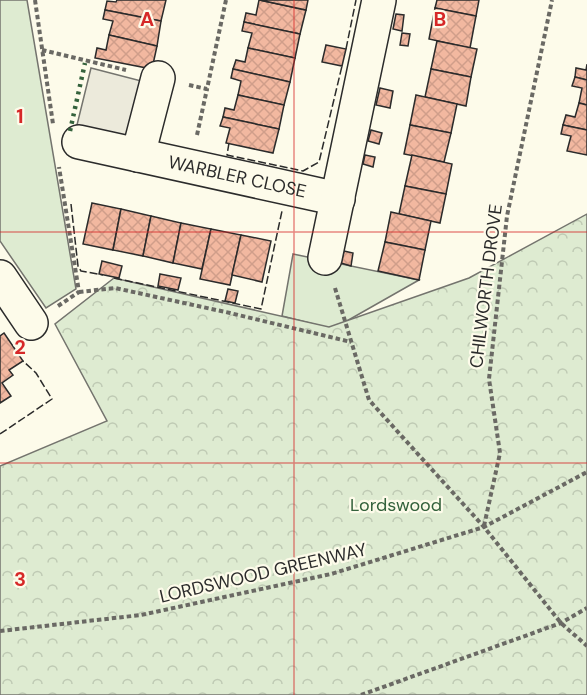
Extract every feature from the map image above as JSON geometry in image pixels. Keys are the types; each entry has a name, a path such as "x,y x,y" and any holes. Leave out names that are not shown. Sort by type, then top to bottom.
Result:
{"street":[{"path":"325,258 379,0"},
{"path":"138,155 158,78"},
{"name":"WARBLER CLOSE","path":"63,143 138,155 338,199"},
{"path":"0,278 31,323"}],"path":[{"path":"35,0 63,143 79,292"},
{"name":"CHILWORTH DROVE","path":"484,527 500,453 489,379 507,216 552,0"},
{"path":"190,166 207,89"},
{"path":"325,258 369,400 484,527 561,623 587,646"},
{"path":"31,323 79,292 115,288 351,342"},
{"name":"LORDSWOOD GREENWAY","path":"0,631 141,615 332,574 484,527 587,472"},
{"path":"361,695 561,623 587,608"}],"green space":[{"path":"0,0 27,0 76,289 46,308 0,241"},
{"name":"Lordswood","path":"587,214 587,695 0,695 0,466 107,421 55,324 114,278 329,327 469,278"},
{"path":"293,254 419,280 345,322 329,328 282,316"}],"shaded area":[{"path":"91,68 149,83 129,137 75,133"}],"building":[{"path":"117,0 166,0 161,21 105,10 107,1 116,2"},
{"path":"259,0 306,10 300,34 244,22 246,13 256,15"},
{"path":"260,0 308,0 306,10"},
{"path":"437,0 479,0 476,16 435,8"},
{"path":"435,8 476,16 470,48 429,39"},
{"path":"105,10 161,21 157,46 109,35 113,21 103,19"},
{"path":"396,14 404,15 402,31 393,29"},
{"path":"244,22 300,34 295,58 248,48 252,33 242,31"},
{"path":"402,33 410,34 408,46 400,45"},
{"path":"109,35 157,46 152,69 95,58 97,48 106,50"},
{"path":"437,41 477,49 471,77 431,69"},
{"path":"326,45 346,49 342,66 322,62"},
{"path":"248,48 295,58 290,82 233,69 236,60 245,62"},
{"path":"587,64 587,80 575,77 576,68 586,70"},
{"path":"233,69 290,82 284,105 238,95 241,81 231,78"},
{"path":"431,69 471,77 466,106 425,97"},
{"path":"575,77 587,80 587,105 579,103 582,88 572,86"},
{"path":"380,88 393,91 390,108 376,105"},
{"path":"238,95 284,105 279,129 223,117 225,108 234,110"},
{"path":"416,95 457,104 451,133 410,125"},
{"path":"579,103 587,105 587,130 563,125 566,115 575,117"},
{"path":"223,117 279,129 273,153 226,143 230,128 220,126"},
{"path":"410,125 451,133 444,162 404,154"},
{"path":"563,125 587,130 587,155 567,151 571,136 561,134"},
{"path":"371,130 382,133 379,144 368,141"},
{"path":"365,155 375,157 373,167 363,164"},
{"path":"412,155 452,164 446,194 405,186"},
{"path":"405,186 446,194 440,223 399,214"},
{"path":"92,203 121,209 113,250 83,244"},
{"path":"121,209 151,216 143,256 113,250"},
{"path":"391,212 431,221 425,250 385,242"},
{"path":"151,216 181,223 173,263 143,256"},
{"path":"181,223 211,229 202,269 173,263"},
{"path":"211,229 241,235 230,285 200,279"},
{"path":"241,235 271,241 262,282 232,275"},
{"path":"385,242 425,250 419,280 378,271"},
{"path":"344,251 353,253 351,266 341,263"},
{"path":"102,261 122,266 119,278 99,274"},
{"path":"160,274 181,278 178,290 158,286"},
{"path":"228,289 238,291 235,303 225,301"},
{"path":"4,333 23,361 9,370 13,375 2,383 11,396 0,403 0,336"}],"hedge":[{"path":"70,131 85,63"}],"fence":[{"path":"346,49 356,0"},
{"path":"229,143 227,155 303,171 319,162 342,66"},
{"path":"71,204 78,266 81,271 103,275"},
{"path":"114,278 261,309 282,211"},
{"path":"0,434 52,399 36,373 23,361"}]}
